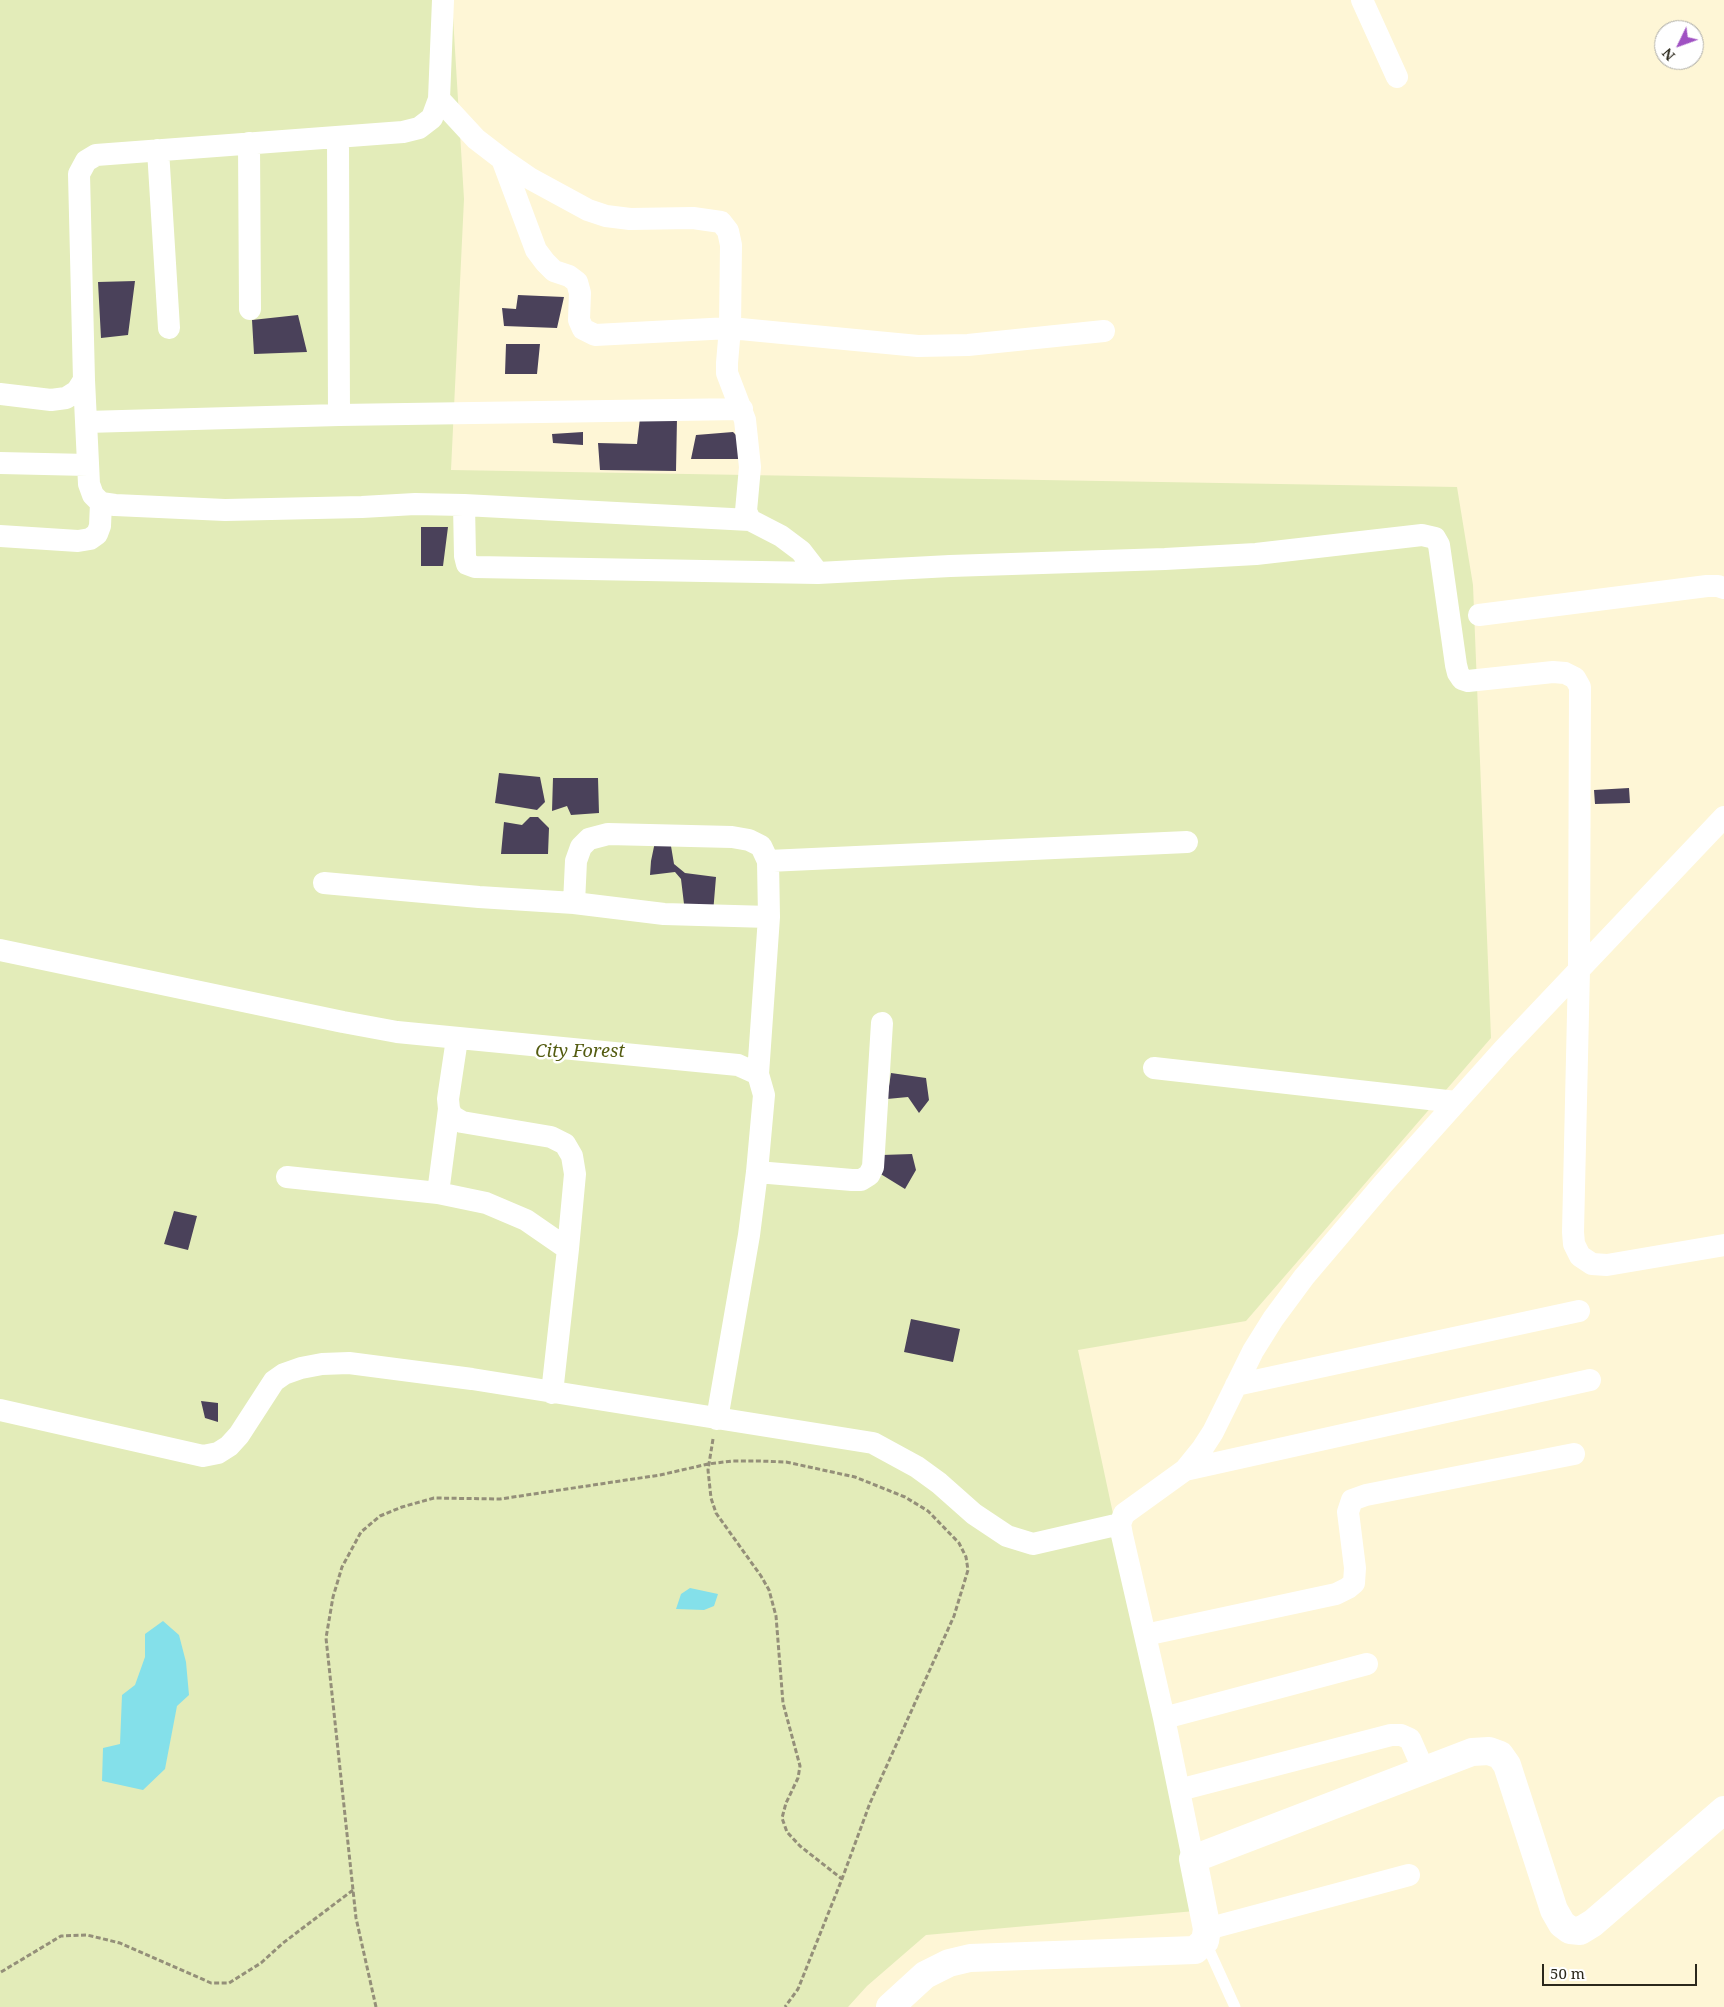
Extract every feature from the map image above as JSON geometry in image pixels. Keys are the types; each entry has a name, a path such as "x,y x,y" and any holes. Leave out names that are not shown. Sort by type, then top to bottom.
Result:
{"street":[{"path":"443,0 439,99 432,118 419,128 403,132 96,155 86,161 79,174 88,484 93,494 101,503 115,506 224,510 362,508 415,504 464,505 750,520 781,536 801,551 818,573"},
{"path":"1362,0 1396,77"},
{"path":"439,99 476,139 502,159 531,179 588,210 606,216 630,219 693,218 721,222 728,231 731,244 730,328 727,350 728,373 745,420 750,466 746,511 750,520"},
{"path":"338,137 339,415"},
{"path":"249,143 250,309"},
{"path":"158,150 169,328"},
{"path":"502,159 536,250 554,271 569,276 576,282 580,293 580,320 583,329 595,335 730,328 918,346 968,345 1104,331"},
{"path":"0,394 52,400 66,398 77,391 84,380"},
{"path":"86,422 339,415 742,409"},
{"path":"0,463 88,465"},
{"path":"0,536 78,541 90,538 97,534 100,526 101,503"},
{"path":"464,505 465,556 467,564 475,567 818,573 1256,554 1422,535 1435,538 1438,545 1456,665 1462,679 1468,681 1553,672 1565,673 1575,678 1580,687 1579,970 1574,1244 1580,1256 1592,1264 1607,1265 1724,1245"},
{"path":"1479,614 1707,586 1724,588"},
{"path":"1206,1935 1193,1859 1164,1718 1120,1524 1124,1514 1132,1506 1185,1470 1213,1432 1253,1351 1273,1319 1304,1277 1383,1184 1456,1102 1724,818"},
{"path":"574,903 576,861 581,847 590,839 608,834 732,837 749,840 761,846 768,861 769,917 758,1074 764,1096 757,1172 749,1235 715,1428"},
{"path":"768,861 1187,842"},
{"path":"324,883 479,897 574,903 664,914 769,917"},
{"path":"0,950 397,1032 738,1065 758,1074"},
{"path":"757,1172 852,1180 861,1180 869,1174 873,1166 882,1023"},
{"path":"438,1193 457,1039"},
{"path":"1154,1068 1456,1102"},
{"path":"449,1109 452,1116 462,1122 551,1137 565,1144 572,1156 575,1174 552,1393"},
{"path":"288,1177 438,1193 486,1203 526,1220 568,1249"},
{"path":"1236,1385 1579,1311"},
{"path":"0,1410 203,1456 218,1453 229,1446 239,1435 274,1382 284,1374 322,1364 349,1363 462,1378 552,1393 715,1428 873,1443 917,1467 939,1483 974,1514 1007,1536 1033,1544 1120,1524"},
{"path":"1185,1470 1590,1380"},
{"path":"1145,1635 1336,1594 1348,1588 1354,1583 1355,1568 1348,1512 1352,1500 1366,1495 1574,1454"},
{"path":"1164,1718 1366,1664"},
{"path":"1179,1790 1401,1734 1410,1739 1424,1771"},
{"path":"1193,1859 1472,1752 1489,1751 1500,1755 1512,1777 1554,1910 1562,1924 1570,1930 1580,1931 1593,1924 1724,1810"},
{"path":"890,2007 925,1975 949,1964 970,1958 1195,1950 1206,1935 1409,1875"}],"lane":[{"path":"1206,1935 1235,2007"}],"path":[{"path":"715,1428 708,1464 711,1498 716,1513 769,1590 776,1616 783,1703 800,1766 798,1778 786,1803 782,1818 787,1832 800,1846 842,1879"},
{"path":"376,2007 356,1918 326,1638 333,1597 342,1567 361,1532 380,1516 402,1507 434,1498 500,1499 518,1497 732,1461 786,1462 855,1477 905,1497 928,1511 959,1543 966,1557 968,1570 954,1616 870,1803 798,1989 785,2007"},
{"path":"1,1972 61,1936 86,1935 120,1943 211,1983 229,1984 261,1963 283,1943 353,1889"}],"green space":[{"name":"City Forest","path":"0,0 452,0 464,199 451,470 1457,487 1473,585 1491,1038 1246,1321 1078,1350 1161,1738 1195,1911 926,1935 867,1986 848,2007 0,2007"}],"water":[{"path":"690,1588 718,1594 714,1606 704,1610 676,1609 681,1594"},
{"path":"163,1621 179,1635 186,1662 189,1695 177,1706 165,1769 143,1790 102,1781 103,1748 120,1744 122,1695 135,1685 145,1657 145,1634"}],"building":[{"path":"135,281 128,335 101,338 98,282"},
{"path":"518,295 564,297 557,328 504,326 502,308 516,309"},
{"path":"298,315 307,352 254,354 252,320"},
{"path":"506,344 540,344 537,374 505,374"},
{"path":"640,418 677,418 676,471 600,470 598,443 637,444"},
{"path":"583,432 583,445 553,443 552,434"},
{"path":"733,432 741,440 740,459 691,459 696,435"},
{"path":"421,527 448,527 443,566 421,566"},
{"path":"499,773 540,777 545,802 537,810 495,803"},
{"path":"553,778 598,778 599,813 571,815 567,806 552,811"},
{"path":"1629,788 1630,803 1595,804 1594,790"},
{"path":"530,817 538,817 549,828 548,854 501,854 504,822 522,825"},
{"path":"656,837 670,840 674,864 685,873 716,877 713,913 684,904 681,879 675,872 650,875"},
{"path":"891,1073 926,1078 929,1100 919,1113 908,1097 887,1099"},
{"path":"912,1154 916,1170 905,1189 879,1173 882,1155"},
{"path":"174,1211 197,1216 188,1250 164,1244"},
{"path":"911,1319 960,1329 953,1362 904,1352"},
{"path":"201,1401 218,1403 218,1422 205,1418"}]}
